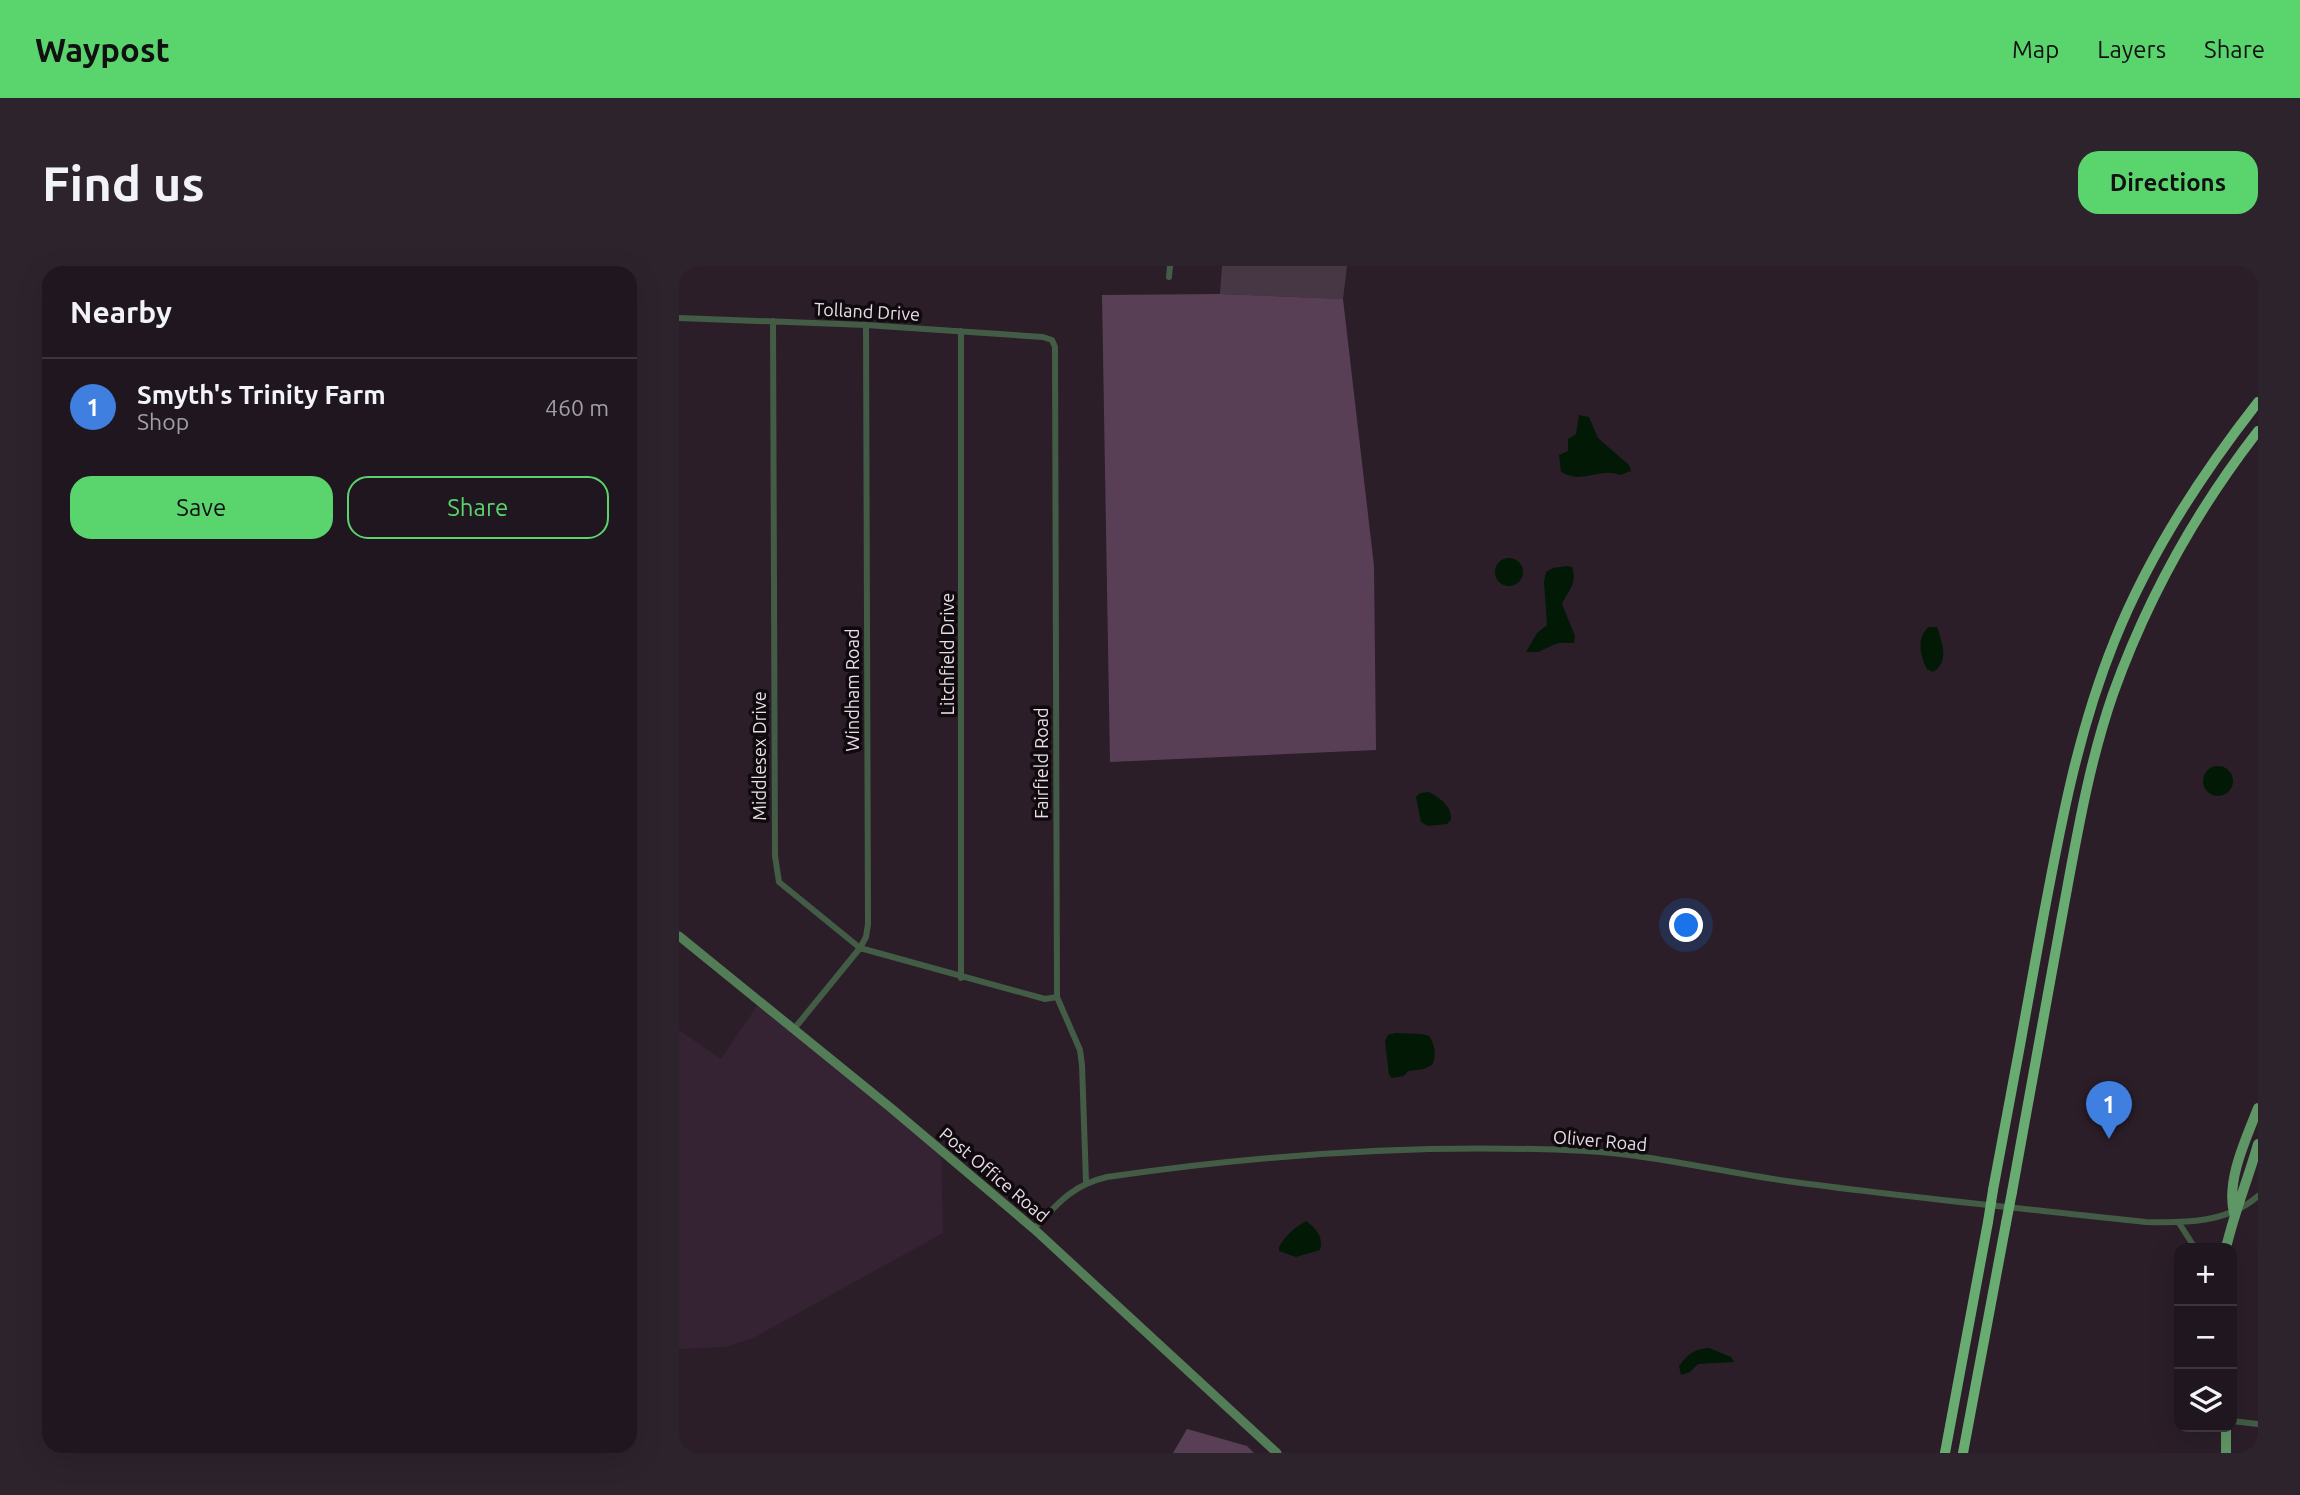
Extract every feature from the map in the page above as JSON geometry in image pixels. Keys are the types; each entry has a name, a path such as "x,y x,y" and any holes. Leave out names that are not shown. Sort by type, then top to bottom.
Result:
{"highway":[{"path":"1945,1453 2065,801 2085,723 2115,641 2140,585 2176,518 2218,454 2258,402"},
{"path":"1963,1453 2084,800 2103,724 2130,649 2154,596 2197,518 2258,431"}],"main road":[{"path":"2234,1213 2230,1199 2253,1135 2258,1108"},
{"path":"2227,1243 2234,1213 2241,1200 2258,1143"},
{"path":"2226,1432 2226,1453"}],"street":[{"path":"1169,277 1170,266"},
{"name":"Tolland Drive","path":"679,318 866,325 1043,337 1052,340"},
{"name":"Middlesex Drive","path":"773,321 775,872 779,881 860,948 1045,999 1057,997"},
{"name":"Windham Road","path":"794,1029 860,948 868,925 866,325"},
{"name":"Litchfield Drive","path":"961,331 961,978"},
{"name":"Fairfield Road","path":"1052,340 1055,347 1056,452 1057,997 1080,1050 1083,1065 1086,1182"},
{"name":"Post Office Road","path":"679,936 1034,1229 1277,1453"},
{"name":"Oliver Road","path":"1034,1229 1062,1200 1086,1182 1125,1174 1353,1151 1474,1148 1624,1154 1760,1178 2146,1222 2179,1223 2234,1213"},
{"path":"2234,1213 2258,1196"},
{"path":"2179,1223 2192,1243"},
{"path":"2237,1422 2258,1424"}],"shaded area":[{"path":"1222,266 1347,266 1343,299 1220,294"},
{"path":"1220,294 1343,299 1374,566 1376,750 1110,762 1102,295"},
{"path":"1579,415 1589,417 1598,438 1629,465 1631,471 1620,475 1605,473 1584,477 1569,476 1561,472 1559,455 1568,451 1568,439 1576,434"},
{"path":"1509,558 1519,562 1523,572 1519,582 1509,586 1499,582 1495,572 1499,562"},
{"path":"1572,567 1574,578 1562,604 1575,636 1574,643 1558,643 1538,652 1526,652 1537,633 1547,625 1544,582 1546,572"},
{"path":"1929,627 1937,627 1943,652 1941,663 1933,672 1927,669 1921,647 1922,636"},
{"path":"2218,766 2228,771 2233,781 2228,791 2218,796 2208,791 2203,781 2208,771"},
{"path":"1429,792 1448,807 1451,820 1447,824 1428,826 1421,822 1416,797 1420,793"},
{"path":"761,1000 941,1153 943,1233 753,1338 725,1347 679,1349 679,1030 721,1059"},
{"path":"1395,1033 1429,1036 1435,1050 1432,1065 1392,1078 1389,1075 1385,1041 1388,1035"},
{"path":"1306,1221 1318,1234 1321,1241 1320,1250 1296,1257 1279,1251 1287,1235"},
{"path":"1709,1348 1731,1357 1734,1362 1698,1364 1690,1372 1681,1375 1679,1366 1685,1358 1695,1351"},
{"path":"1187,1429 1247,1446 1254,1453 1173,1453"}],"place":[{"name":"Smyth's Trinity Farm","path":"2109,1139"}]}
